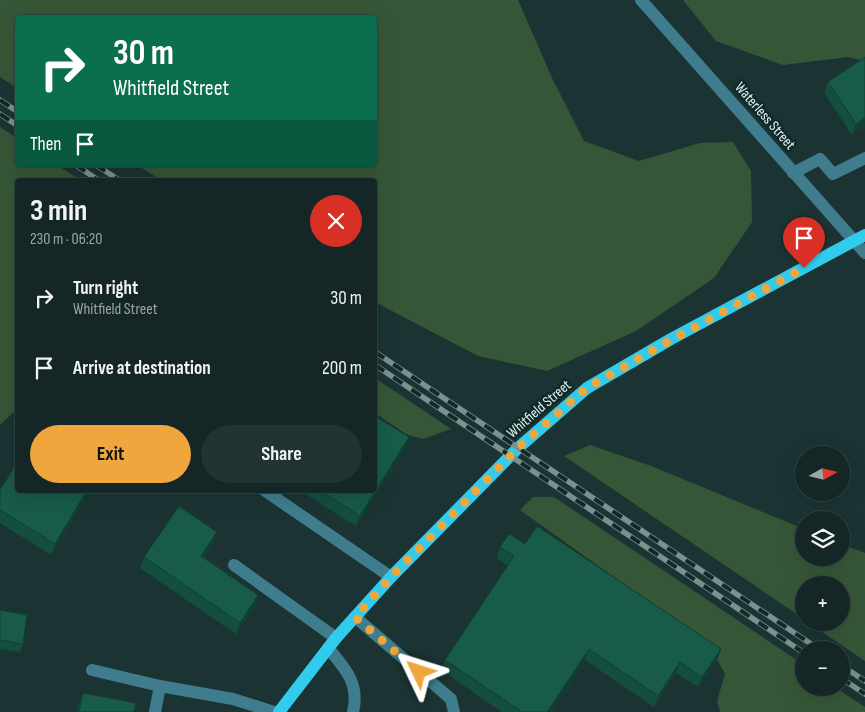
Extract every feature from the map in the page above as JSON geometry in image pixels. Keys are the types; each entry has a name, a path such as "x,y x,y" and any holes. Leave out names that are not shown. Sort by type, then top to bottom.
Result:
{"main road":[{"name":"Whitfield Street","path":"279,712 336,638 391,577 518,448 587,388 859,238"}],"street":[{"name":"Waterless Street","path":"641,0 794,173 859,238 865,253"},
{"path":"794,173 820,159 833,174 865,158"},
{"path":"268,493 391,577"},
{"path":"234,565 336,638"},
{"path":"355,617 452,699 454,712"},
{"path":"328,648 347,670 356,698 352,712"},
{"path":"92,670 160,686 233,699 274,712"},
{"path":"155,712 160,686"}],"green space":[{"path":"0,0 518,0 552,78 584,141 639,161 700,143 733,142 751,171 752,222 714,278 636,331 547,371 478,356 377,303 377,178 158,178 140,167 377,167 377,15 15,15 15,87 0,77"},
{"path":"683,0 865,0 865,61 848,57 783,65 716,41"},
{"path":"0,127 15,137 15,167 60,167 77,178 15,178 15,411 0,425"},
{"path":"377,379 451,429 423,439 406,434 377,414"},
{"path":"590,445 651,466 795,525 795,566 850,566 850,547 865,553 865,661 850,651 850,641 836,641 821,631 850,631 850,576 795,576 795,613 564,456"},
{"path":"533,497 554,497 795,659 795,696 848,696 865,707 865,712 720,712 717,701 725,674 709,645 520,510"}],"building":[{"path":"865,57 865,118 856,124 828,82"},
{"path":"377,417 409,437 377,489"},
{"path":"15,466 15,493 85,493 55,544 0,510 0,490"},
{"path":"325,493 374,493 360,516"},
{"path":"179,506 217,532 201,556 258,595 240,623 144,557"},
{"path":"537,526 721,649 702,677 680,662 658,696 589,649 547,712 522,712 445,660 514,556 500,547 509,534 525,544"},
{"path":"0,610 27,615 23,644 0,640"},
{"path":"83,693 136,703 134,712 79,712"}],"railway":[{"path":"0,100 15,110"},
{"path":"0,114 15,124"},
{"path":"79,167 95,178"},
{"path":"99,167 116,178"},
{"path":"377,353 807,641"},
{"path":"377,366 795,647"},
{"path":"850,671 865,681"},
{"path":"850,684 865,694"}],"route":[{"path":"419,672 355,617 391,577 518,448 587,388 804,268"}]}
